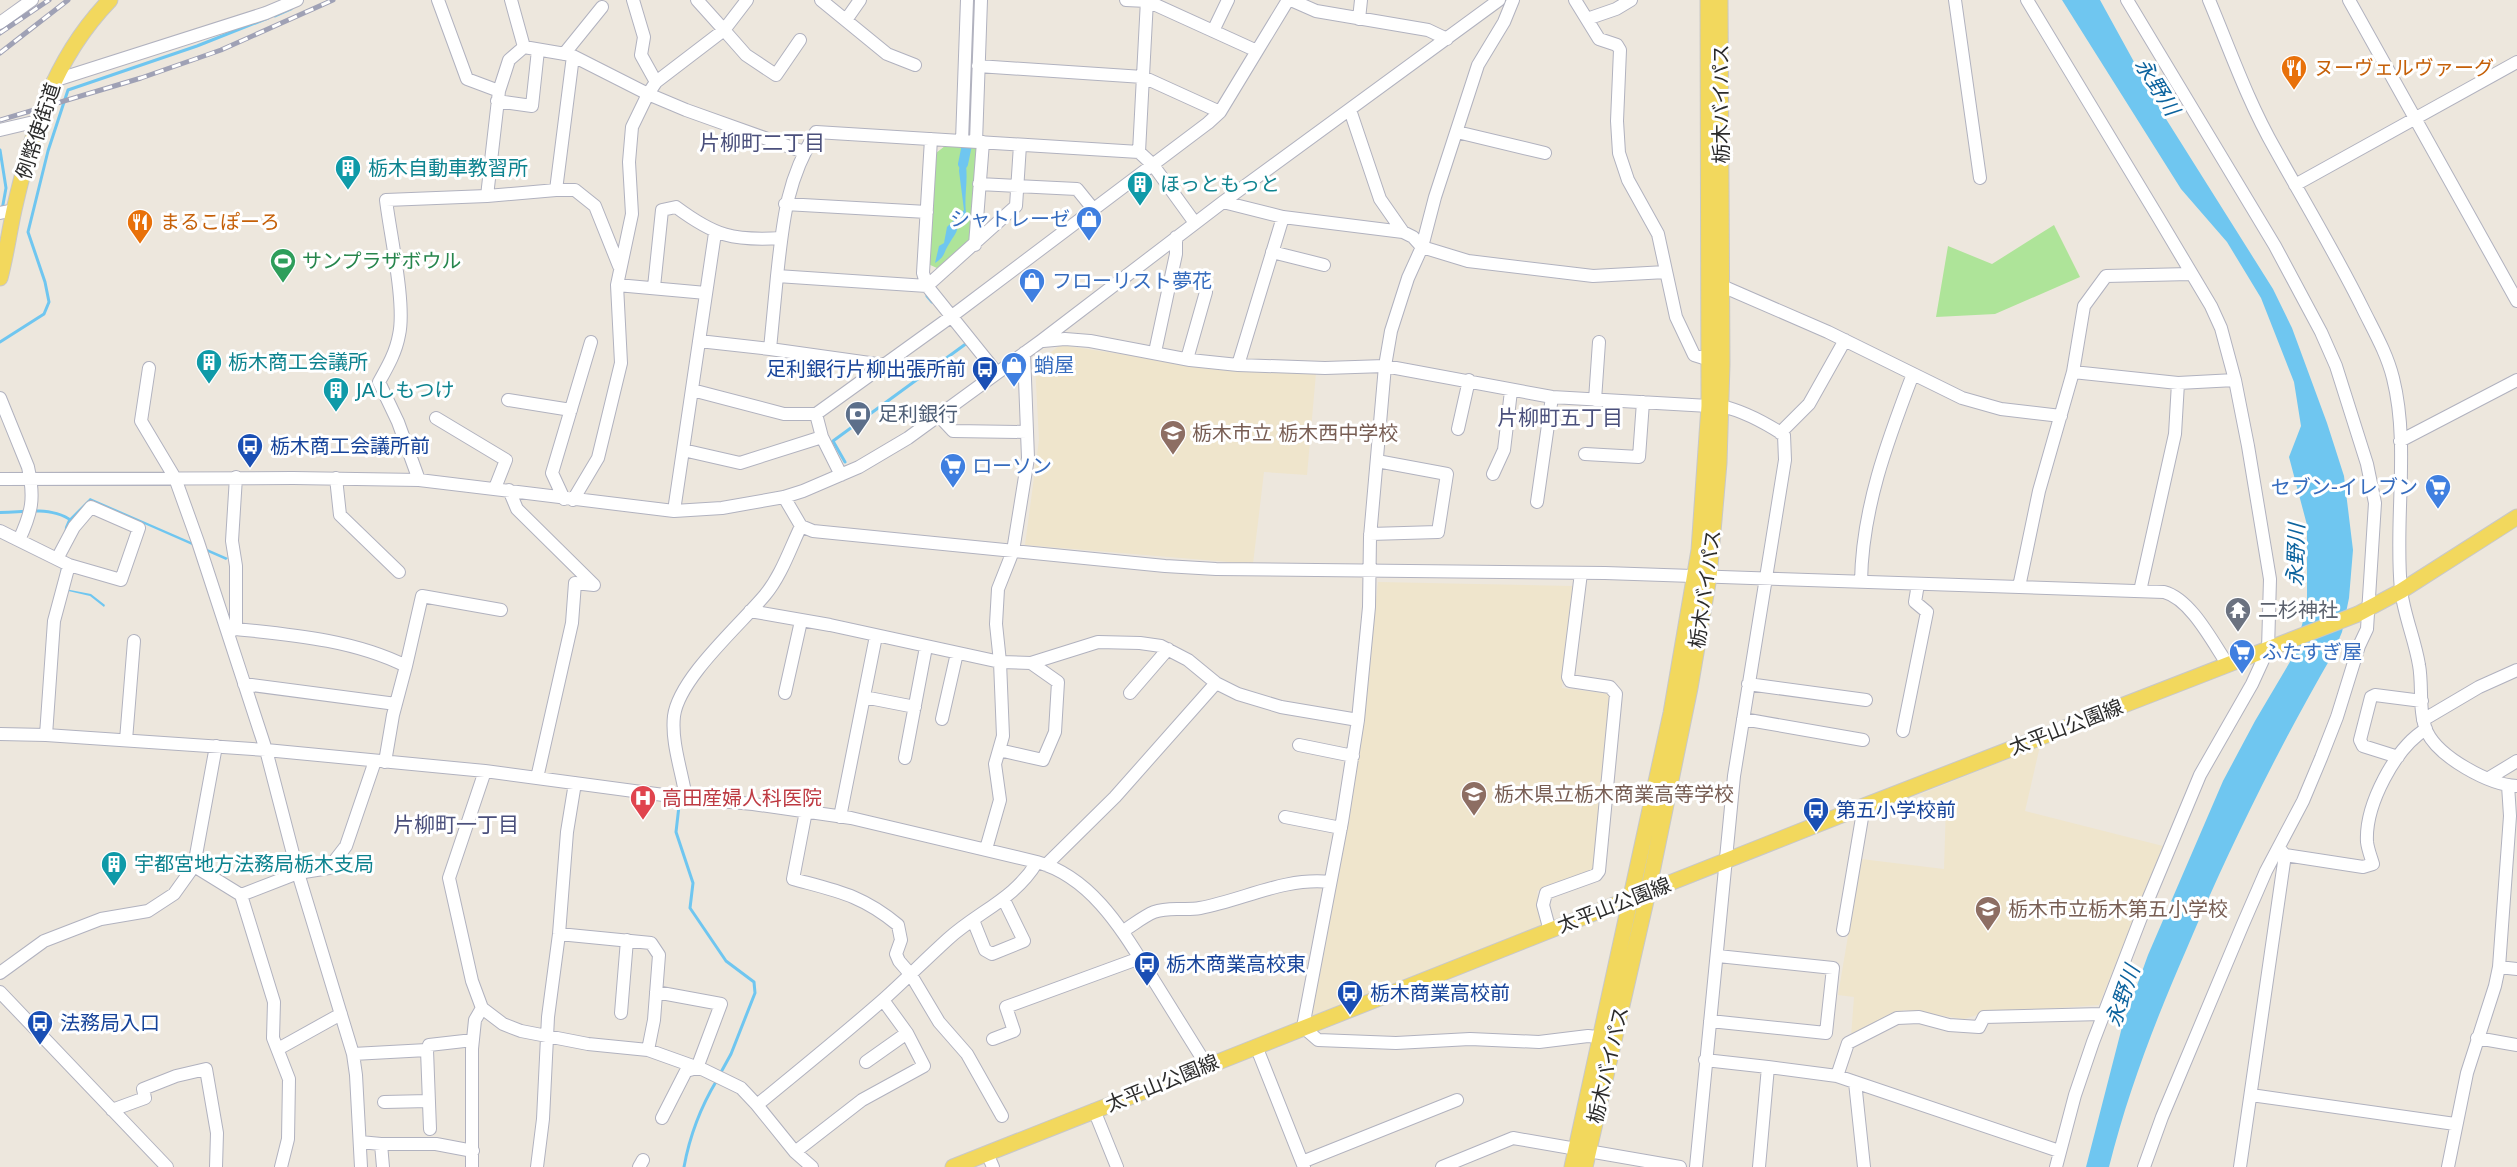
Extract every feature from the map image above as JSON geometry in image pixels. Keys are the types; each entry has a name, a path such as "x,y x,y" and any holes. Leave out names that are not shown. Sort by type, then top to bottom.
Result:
{"main road":[{"name":"例幣使街道","path":"0,278 7,211 53,81 73,44 89,22 110,0"},
{"name":"栃木バイパス","path":"1708,0 1710,360 1715,406"},
{"name":"栃木バイパス","path":"1607,1038 1648,892 1690,688 1703,577 1705,492 1715,406 1722,286 1720,0"},
{"path":"2362,611 2401,591 2517,517"},
{"name":"栃木バイパス","path":"1585,1167 1583,1149 1607,1038 1631,898 1703,577"},
{"name":"太平山公園線","path":"953,1167 990,1160 1094,1110 2362,611"},
{"name":"栃木バイパス","path":"1572,1167 1583,1149"}],"street":[{"path":"0,23 32,0"},
{"path":"53,81 266,13 297,0"},
{"path":"438,0 467,79 498,96 532,106 538,50"},
{"path":"511,0 524,47"},
{"path":"633,0 644,37 642,55 656,82"},
{"path":"697,0 746,56 776,75 800,40"},
{"path":"568,499 598,458 621,363 617,285 632,214 629,162 632,127 656,82 724,30 747,0"},
{"path":"821,0 887,54 915,65"},
{"path":"846,20 860,0"},
{"path":"962,141 967,0"},
{"path":"975,245 979,183 978,66 981,0"},
{"path":"1126,0 1147,1 1257,51"},
{"path":"1213,31 1228,0"},
{"path":"692,390 784,414 816,414 1094,210 1220,112 1289,0 1316,11 1428,30 1447,39"},
{"path":"1359,19 1361,0"},
{"path":"0,479 236,477 419,480 674,511 722,508 784,497 841,475 878,457 939,416 1223,202 1499,0"},
{"path":"1513,0 1504,22 1478,65 1422,247 1408,278 1394,322 1385,366 1370,534 1368,617 1358,720 1341,828 1303,1027 1318,1040 1396,1043 1470,1039 1539,1042 1588,1036 1607,1038"},
{"path":"1575,0 1599,39 1617,45 1620,50 1617,121 1619,153 1628,180 1658,234 1676,317 1694,355 1710,360"},
{"path":"1587,19 1616,9 1631,0"},
{"path":"1955,0 1980,178"},
{"path":"2027,0 2211,306 2221,328 2235,380 2270,579 2272,647 2200,776 2102,1014 2056,1167"},
{"path":"2127,0 2255,211 2305,300 2336,366 2354,421 2375,503 2362,611 2367,629 2359,646 2337,717 2282,851 2240,1167"},
{"path":"2209,0 2260,121 2345,271 2388,359 2394,379 2400,441 2401,591 2416,646 2425,725 2434,745 2452,760 2489,778 2512,786 2499,967 2495,986 2477,1038 2455,1124 2448,1167"},
{"path":"2349,0 2517,301"},
{"path":"1139,152 1147,1"},
{"path":"556,189 568,55 602,7"},
{"path":"487,196 498,96 509,60 524,47"},
{"path":"524,47 568,55 648,94 804,152"},
{"path":"2295,185 2517,63"},
{"path":"978,66 1143,77 1220,112"},
{"path":"1350,110 1380,199 1403,232"},
{"path":"0,130 38,121"},
{"path":"770,349 785,204 804,152 816,132 1139,152 1153,165 1195,224"},
{"path":"1456,132 1545,153"},
{"path":"931,139 923,273 927,286 997,373"},
{"path":"777,276 927,286 1016,206 1020,145"},
{"path":"979,183 1077,189 1094,210"},
{"path":"419,480 398,422 379,382 394,355 400,332 399,298 386,200 487,196 556,189 575,190 595,206 620,266"},
{"path":"1223,202 1283,217 1403,232 1413,237 1422,247 1468,261 1582,275 1666,272"},
{"path":"785,204 927,212"},
{"path":"654,287 662,210 676,207 715,233 750,240 781,238"},
{"path":"1238,365 1283,217"},
{"path":"674,511 715,233"},
{"path":"1155,352 1176,254 1176,237"},
{"path":"1272,252 1324,265"},
{"path":"2019,587 2039,491 2073,372 2084,306 2106,276 2190,274"},
{"path":"617,285 706,293"},
{"path":"1722,286 1845,340 1912,374 1972,400 2001,409 2061,416"},
{"path":"1187,359 1206,292"},
{"path":"1041,341 1065,339 1090,341 1187,359 1238,365 1325,368 1385,366 1552,397 1733,408 1764,422 1784,435 1785,460 1748,684 1725,862 1718,956 1705,1060 1696,1167"},
{"path":"1780,433 1809,404 1845,340"},
{"path":"699,341 884,365"},
{"path":"568,499 552,473 591,342"},
{"path":"1595,400 1599,342"},
{"path":"986,849 1000,800 995,764 1003,736 996,624 998,589 1013,551 1028,458 1024,353"},
{"path":"149,368 141,421 175,478 232,630 244,684 266,750 298,873 352,1054 356,1075 361,1167"},
{"path":"2073,372 2178,383 2235,380"},
{"path":"1862,582 1862,552 1870,503 1886,446 1912,374"},
{"path":"1458,429 1469,380"},
{"path":"2400,441 2517,380"},
{"path":"2140,591 2175,434 2178,383"},
{"path":"1493,474 1504,450 1511,391"},
{"path":"1537,502 1552,397"},
{"path":"0,398 23,453 31,479 33,496 31,516 19,540"},
{"path":"508,400 571,410"},
{"path":"1585,454 1639,457 1643,402"},
{"path":"816,414 822,437 841,475"},
{"path":"939,416 953,431 1027,432"},
{"path":"436,418 506,460 495,488"},
{"path":"683,450 740,463 822,437"},
{"path":"1370,534 1437,532 1447,474 1377,461"},
{"path":"232,630 236,566 232,541 236,477"},
{"path":"336,478 340,515 399,572"},
{"path":"509,490 517,509 594,585 575,583 572,623 537,778"},
{"path":"784,497 801,526 828,533 1166,566 1581,573 2164,592 2181,600 2228,665"},
{"path":"0,531 69,565 121,580 139,528 91,507 74,527 57,559"},
{"path":"686,798 675,735 674,717 677,701 686,686 766,594 777,577 801,526"},
{"path":"46,735 54,621 69,565"},
{"path":"1550,931 1543,906 1546,893 1596,875 1599,871 1616,694 1610,687 1570,681 1568,677 1581,573"},
{"path":"1903,731 1927,612 1916,602 1918,584"},
{"path":"241,895 298,873 329,868 346,846 380,761 422,596 501,610"},
{"path":"750,612 1000,662 1031,663 1098,642 1140,643 1168,649 1188,660 1216,683 1238,694 1281,707 1358,720"},
{"path":"785,693 801,621"},
{"path":"232,630 342,643 391,658 406,666"},
{"path":"840,817 876,636"},
{"path":"126,740 134,640"},
{"path":"905,759 926,646"},
{"path":"1130,693 1168,649"},
{"path":"942,720 957,653"},
{"path":"999,750 1043,760 1055,732 1058,682 1031,663"},
{"path":"2282,851 2362,867 2373,864 2367,840 2371,806 2398,757 2425,725 2480,687 2517,670"},
{"path":"757,1105 883,1000 950,938 993,904 1005,900 1041,863 1115,797 1216,683"},
{"path":"244,684 396,704"},
{"path":"1748,684 1866,700"},
{"path":"2398,757 2363,746 2360,740 2371,697 2375,695 2422,701"},
{"path":"864,697 915,707"},
{"path":"1743,719 1863,740"},
{"path":"0,734 216,746 485,771 686,798 806,811 1041,863 1089,892 1123,931 1207,1066"},
{"path":"1299,745 1353,756"},
{"path":"0,973 44,941 101,919 148,911 184,884 194,866 216,746"},
{"path":"2489,778 2517,760"},
{"path":"485,771 449,878 472,981 482,1008 503,1024 521,1031 588,1044 648,1050 697,1068 741,1088 795,1152 812,1167"},
{"path":"537,1167 543,1119 547,1035 559,934 567,832 575,783"},
{"path":"1843,930 1864,806"},
{"path":"806,811 793,879 841,891 863,900 898,925 901,940 896,954 899,961 911,975 939,1022 967,1054 1002,1116"},
{"path":"1284,817 1341,828"},
{"path":"2144,1167 2205,1012 2266,871 2282,851"},
{"path":"194,866 241,895 274,1002 273,1038 289,1079 290,1097 288,1139 281,1167"},
{"path":"1123,931 1153,912 1169,908 1189,910 1225,903 1258,891 1309,880 1330,882"},
{"path":"973,920 985,950 992,954 1024,941 1005,900"},
{"path":"559,934 651,943 659,955 648,1050"},
{"path":"621,1013 627,940"},
{"path":"1710,1021 1826,1033 1833,968 1718,956"},
{"path":"993,1039 1014,1031 1006,1007 1140,958"},
{"path":"2499,967 2517,969"},
{"path":"0,992 167,1167"},
{"path":"656,992 721,1004 697,1068"},
{"path":"795,1152 862,1100 924,1066 907,1033 883,1000"},
{"path":"472,1167 473,1040 475,1020 482,1008"},
{"path":"278,1049 340,1014"},
{"path":"1837,1076 1848,1043 1897,1018 1919,1017 1949,1025 1979,1026 1984,1017 2102,1014"},
{"path":"866,1062 907,1033"},
{"path":"2477,1038 2517,1045"},
{"path":"430,1129 427,1050 429,1045 473,1040"},
{"path":"1256,1046 1303,1164 1457,1100"},
{"path":"352,1054 427,1050"},
{"path":"1705,1060 1837,1076 2060,1151"},
{"path":"1759,1167 1768,1067"},
{"path":"662,1118 686,1071 697,1068"},
{"path":"112,1110 145,1098 143,1089 176,1076 206,1069 217,1133 216,1167"},
{"path":"1855,1082 1864,1167"},
{"path":"2251,1095 2455,1124"},
{"path":"384,1102 429,1101"},
{"path":"1094,1110 1117,1167"},
{"path":"1442,1167 1513,1138 1680,1167"},
{"path":"360,1142 436,1144 473,1151"},
{"path":"381,1144 383,1167"}],"shaded area":[{"name":"栃木市立 栃木西中学校","path":"1060,345 1188,364 1316,373 1307,475 1264,472 1253,564 1025,545 1039,440 1035,365"},
{"name":"栃木県立栃木商業高等学校","path":"1378,582 1574,586 1562,688 1611,694 1596,868 1537,891 1542,925 1309,1017 1357,765"},
{"name":"栃木市立栃木第五小学校","path":"2040,746 2025,811 2163,846 2099,1005 1984,1013 1964,1019 1904,1010 1851,1037 1854,997 1838,995 1861,859 1944,869 1946,804 1919,795"}],"green space":[{"path":"945,146 980,148 973,239 937,268 928,264 936,153"},
{"path":"2054,225 2080,277 1995,314 1936,317 1948,246 1992,264"}],"water":[{"path":"2062,0 2100,0 2161,111 2273,289 2292,328 2344,476 2353,550 2349,598 2342,632 2333,654 2256,798 2203,910 2164,1001 2125,1111 2109,1167 2086,1167 2122,1027 2148,955 2223,781 2294,655 2307,606 2307,525 2289,457 2301,426 2294,382 2261,298 2227,242 2181,189"},
{"path":"960,163 966,166 966,213 958,222 956,231 943,256 935,263 939,246 944,243 947,227 964,210"},
{"path":"90,498 228,558 226,560 92,501 71,521 67,528 61,586 65,589 91,594 105,605 104,607 90,596 64,590 59,587 65,527 68,520 52,514 0,514 0,511 45,510 70,518"}],"waterway":[{"path":"963,164 969,135 973,0"},
{"path":"275,16 291,9"},
{"path":"0,342 44,314 49,302 45,282 28,232 48,151 68,90 197,46 268,18"},
{"path":"0,150 6,188 2,210"},
{"path":"927,296 932,302"},
{"path":"845,462 833,441 967,343"},
{"path":"679,806 676,832 693,883 690,908 726,961 754,982 755,993 731,1054 720,1074"},
{"path":"684,1167 696,1122 717,1080"}],"railway":[{"path":"0,33 49,0"},
{"path":"0,53 68,0"},
{"path":"0,120 141,78 221,50 333,0"}],"place":[{"name":"ヌーヴェルヴァーグ","path":"2294,91"},
{"name":"栃木自動車教習所","path":"348,191"},
{"name":"ほっともっと","path":"1140,207"},
{"name":"シャトレーゼ","path":"1089,242"},
{"name":"まるこぽーろ","path":"140,245"},
{"name":"サンプラザボウル","path":"283,284"},
{"name":"フローリスト夢花","path":"1032,304"},
{"name":"栃木商工会議所","path":"209,385"},
{"name":"蛸屋","path":"1014,388"},
{"name":"足利銀行片柳出張所前","path":"985,392"},
{"name":"JAしもつけ","path":"336,413"},
{"name":"足利銀行","path":"858,437"},
{"name":"栃木市立 栃木西中学校","path":"1173,456"},
{"name":"栃木商工会議所前","path":"250,469"},
{"name":"ローソン","path":"953,489"},
{"name":"セブン-イレブン","path":"2438,510"},
{"name":"二杉神社","path":"2238,633"},
{"name":"ふたすぎ屋","path":"2242,675"},
{"name":"栃木県立栃木商業高等学校","path":"1474,817"},
{"name":"高田産婦人科医院","path":"643,821"},
{"name":"第五小学校前","path":"1816,833"},
{"name":"宇都宮地方法務局栃木支局","path":"114,887"},
{"name":"栃木市立栃木第五小学校","path":"1988,932"},
{"name":"栃木商業高校東","path":"1147,987"},
{"name":"栃木商業高校前","path":"1350,1016"},
{"name":"法務局入口","path":"40,1046"}],"district":[{"name":"片柳町二丁目","path":"762,143"},
{"name":"片柳町五丁目","path":"1560,418"},
{"name":"片柳町一丁目","path":"456,825"}],"water label":[{"name":"永野川","path":"2157,87"},
{"name":"永野川","path":"2296,555"},
{"name":"永野川","path":"2123,996"}]}
